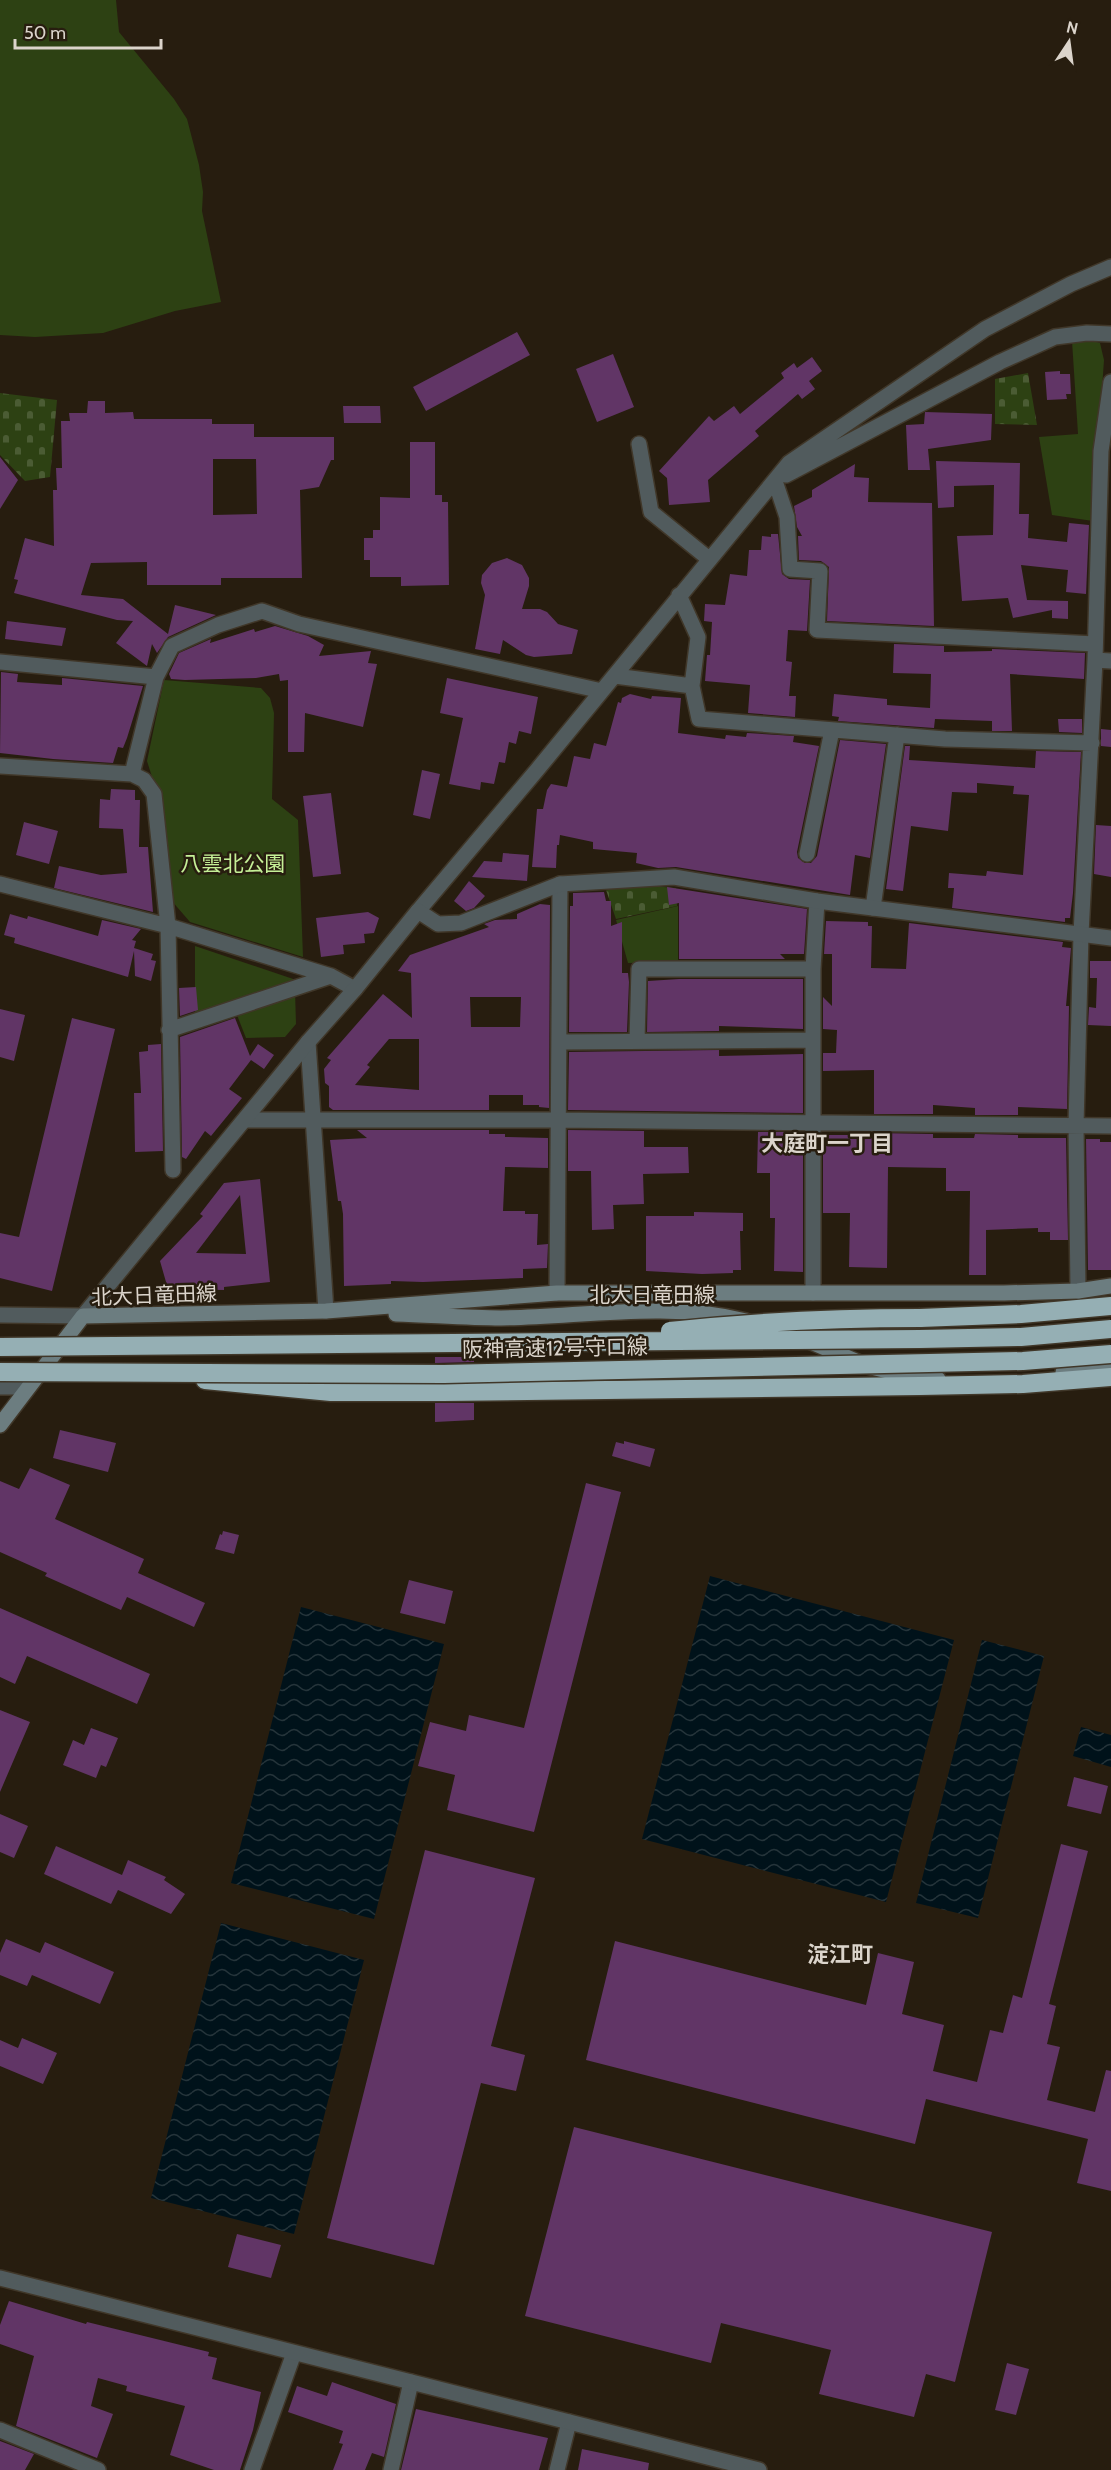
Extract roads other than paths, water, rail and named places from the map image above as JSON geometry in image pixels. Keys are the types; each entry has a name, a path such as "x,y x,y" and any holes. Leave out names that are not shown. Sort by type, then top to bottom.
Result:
{"highway":[{"path":"588,1342 753,1322 824,1318 1021,1314 1111,1306"},
{"name":"阪神高速12号守口線","path":"0,1347 1021,1337 1111,1329"},
{"name":"阪神高速12号守口線","path":"0,1372 444,1374 1023,1361 1111,1354"},
{"path":"139,1374 331,1392 931,1386 1023,1384 1111,1377"}],"main road":[{"name":"北大日竜田線","path":"0,1425 83,1316 326,1311 557,1293 1004,1293 1078,1291 1111,1287"},
{"name":"北大日竜田線","path":"326,1311 500,1318 678,1311 724,1315 770,1327 867,1366 925,1378 962,1379 1111,1367"}],"street":[{"path":"0,1315 83,1316 789,463 984,329 1071,284 1111,267"},
{"path":"775,481 1000,362 1055,337 1087,333 1111,334"},
{"path":"1078,1291 1076,1125 1081,934 1092,743 1101,451 1111,382"},
{"path":"639,444 651,512 709,559"},
{"path":"775,481 787,517 790,569 820,571 817,630 1095,644"},
{"path":"679,595 698,637 692,686 699,719 897,735 1092,743"},
{"path":"132,774 156,677 172,646 218,625 262,611 299,624 602,691"},
{"path":"1095,660 1111,662"},
{"path":"0,662 156,677"},
{"path":"615,676 692,686"},
{"path":"807,854 832,730"},
{"path":"873,908 897,735"},
{"path":"0,766 132,774 144,780 154,794 168,926 173,1170"},
{"path":"418,911 438,924 461,923 560,884 674,877 817,901 1111,938"},
{"path":"0,884 168,926 331,976 355,989"},
{"path":"557,1293 560,884"},
{"path":"813,1293 812,1040 817,901"},
{"path":"637,1040 639,969 813,969"},
{"path":"169,1030 331,976"},
{"path":"560,1042 812,1040"},
{"path":"308,1042 326,1311"},
{"path":"245,1120 557,1120 1111,1126"},
{"path":"0,1387 28,1387"},
{"path":"0,2278 759,2470"},
{"path":"252,2470 294,2353"},
{"path":"391,2470 411,2382"},
{"path":"557,2470 569,2422"},
{"path":"0,2430 98,2470"}],"water":[{"path":"710,1576 954,1640 886,1902 642,1839"},
{"path":"301,1607 444,1644 374,1919 231,1883"},
{"path":"982,1640 1044,1656 978,1918 916,1903"},
{"path":"1081,1727 1111,1735 1111,1767 1073,1756"},
{"path":"221,1923 364,1960 294,2234 151,2198"}],"district":[{"name":"大庭町一丁目","path":"827,1143"},
{"name":"淀江町","path":"840,1954"}],"park label":[{"name":"八雲北公園","path":"233,863"}]}
